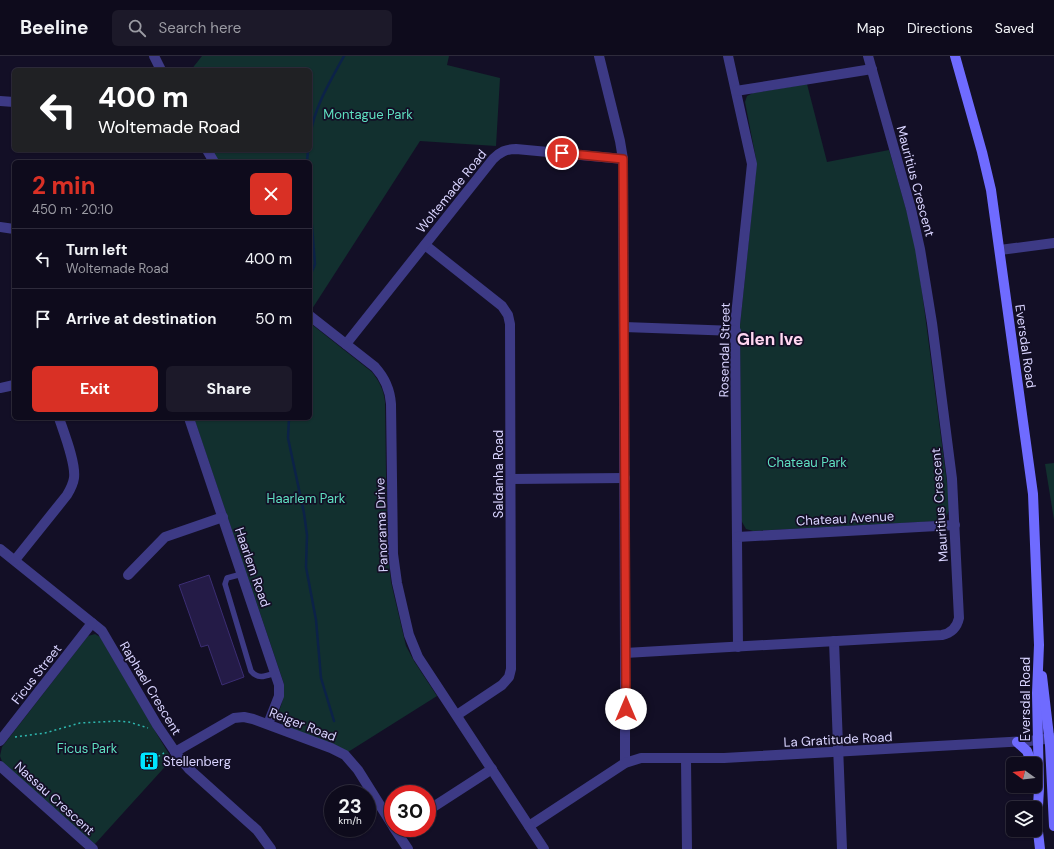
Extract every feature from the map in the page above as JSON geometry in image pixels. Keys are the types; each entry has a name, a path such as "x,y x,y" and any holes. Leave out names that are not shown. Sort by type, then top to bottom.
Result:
{"main road":[{"name":"Eversdal Road","path":"955,56 988,176 1000,250 1033,494 1039,645 1052,738 1054,826"},
{"name":"Eversdal Road","path":"1038,801 1036,693 1039,645"},
{"path":"1017,742 1027,751 1029,757"},
{"name":"Eversdal Road","path":"1039,837 1040,849"}],"street":[{"path":"154,56 160,68"},
{"path":"529,826 625,763 626,653 623,159 599,56"},
{"name":"Rosendal Street","path":"728,56 752,164 735,325 738,647"},
{"name":"Mauritius Crescent","path":"626,653 942,635 951,632 956,625 958,618 952,479 932,323 920,249 911,208 868,56"},
{"path":"736,91 872,69"},
{"path":"0,101 12,102"},
{"name":"Woltemade Road","path":"346,344 493,159 503,151 516,149 623,159"},
{"path":"0,227 12,229"},
{"path":"1000,250 1054,243"},
{"name":"Saldanha Road","path":"425,245 502,306 508,315 510,324 510,673 502,685 457,715"},
{"name":"Panorama Drive","path":"312,318 379,371 390,392 393,554 397,582 413,647 544,849"},
{"path":"624,327 736,331"},
{"path":"0,388 12,385"},
{"path":"15,560 67,495 73,484 73,467 60,420"},
{"name":"Haarlem Road","path":"190,420 279,685 279,696 268,724"},
{"path":"511,479 625,478"},
{"path":"128,575 165,538 223,517"},
{"name":"Chateau Avenue","path":"737,537 955,525"},
{"name":"Raphael Crescent","path":"0,549 102,631 161,731 174,750 189,769 257,830 271,849"},
{"name":"Ficus Street","path":"3,738 92,623"},
{"path":"834,641 842,849"},
{"name":"Reiger Road","path":"174,750 234,718 249,717 331,748 345,756 358,770 384,810"},
{"name":"La Gratitude Road","path":"625,763 641,758 724,758 1017,742 1052,738"},
{"path":"686,759 687,849"},
{"name":"Nassau Crescent","path":"0,766 93,849"},
{"path":"436,805 492,769"},
{"name":"Reiger Road","path":"401,837 408,849"}],"lane":[{"path":"242,574 227,578 225,584 251,670 256,676 260,677 275,673"}],"path":[{"path":"3,738 38,734 73,724 118,721 130,722 155,731 161,731"},
{"path":"154,759 174,750"}],"green space":[{"name":"Montague Park","path":"202,56 449,56 447,65 500,78 496,146 420,141 312,309 312,160 218,160 213,152 312,152 312,68 193,68"},
{"name":"Chateau Park","path":"807,84 827,162 889,150 910,223 918,261 950,506 947,515 940,521 753,531 746,529 741,520 740,325 756,170 756,159 745,102 747,96 753,93"},
{"name":"Haarlem Park","path":"312,325 372,372 379,382 382,390 385,402 387,545 391,582 406,646 437,696 348,752 283,725 279,718 279,711 284,684 195,420 312,420"},
{"path":"1054,463 1054,520 1045,464"},
{"name":"Ficus Park","path":"95,634 100,637 172,759 94,845 3,764 0,756 2,747 88,636"}],"building":[{"path":"209,575 244,677 222,685 208,645 201,647 179,585"},
{"name":"Stellenberg","path":"151,755 155,762 146,767 142,760"}],"waterway":[{"path":"312,126 315,115 328,85 344,56"},
{"path":"307,160 308,152"},
{"path":"312,227 315,264 312,271"},
{"path":"289,420 288,438 304,513 307,535 306,567 316,620 321,678 334,721"}],"place":[{"name":"Stellenberg","path":"149,761"}],"district":[{"name":"Glen Ive","path":"770,339"}],"route":[{"path":"562,153 623,159 626,709"}]}
